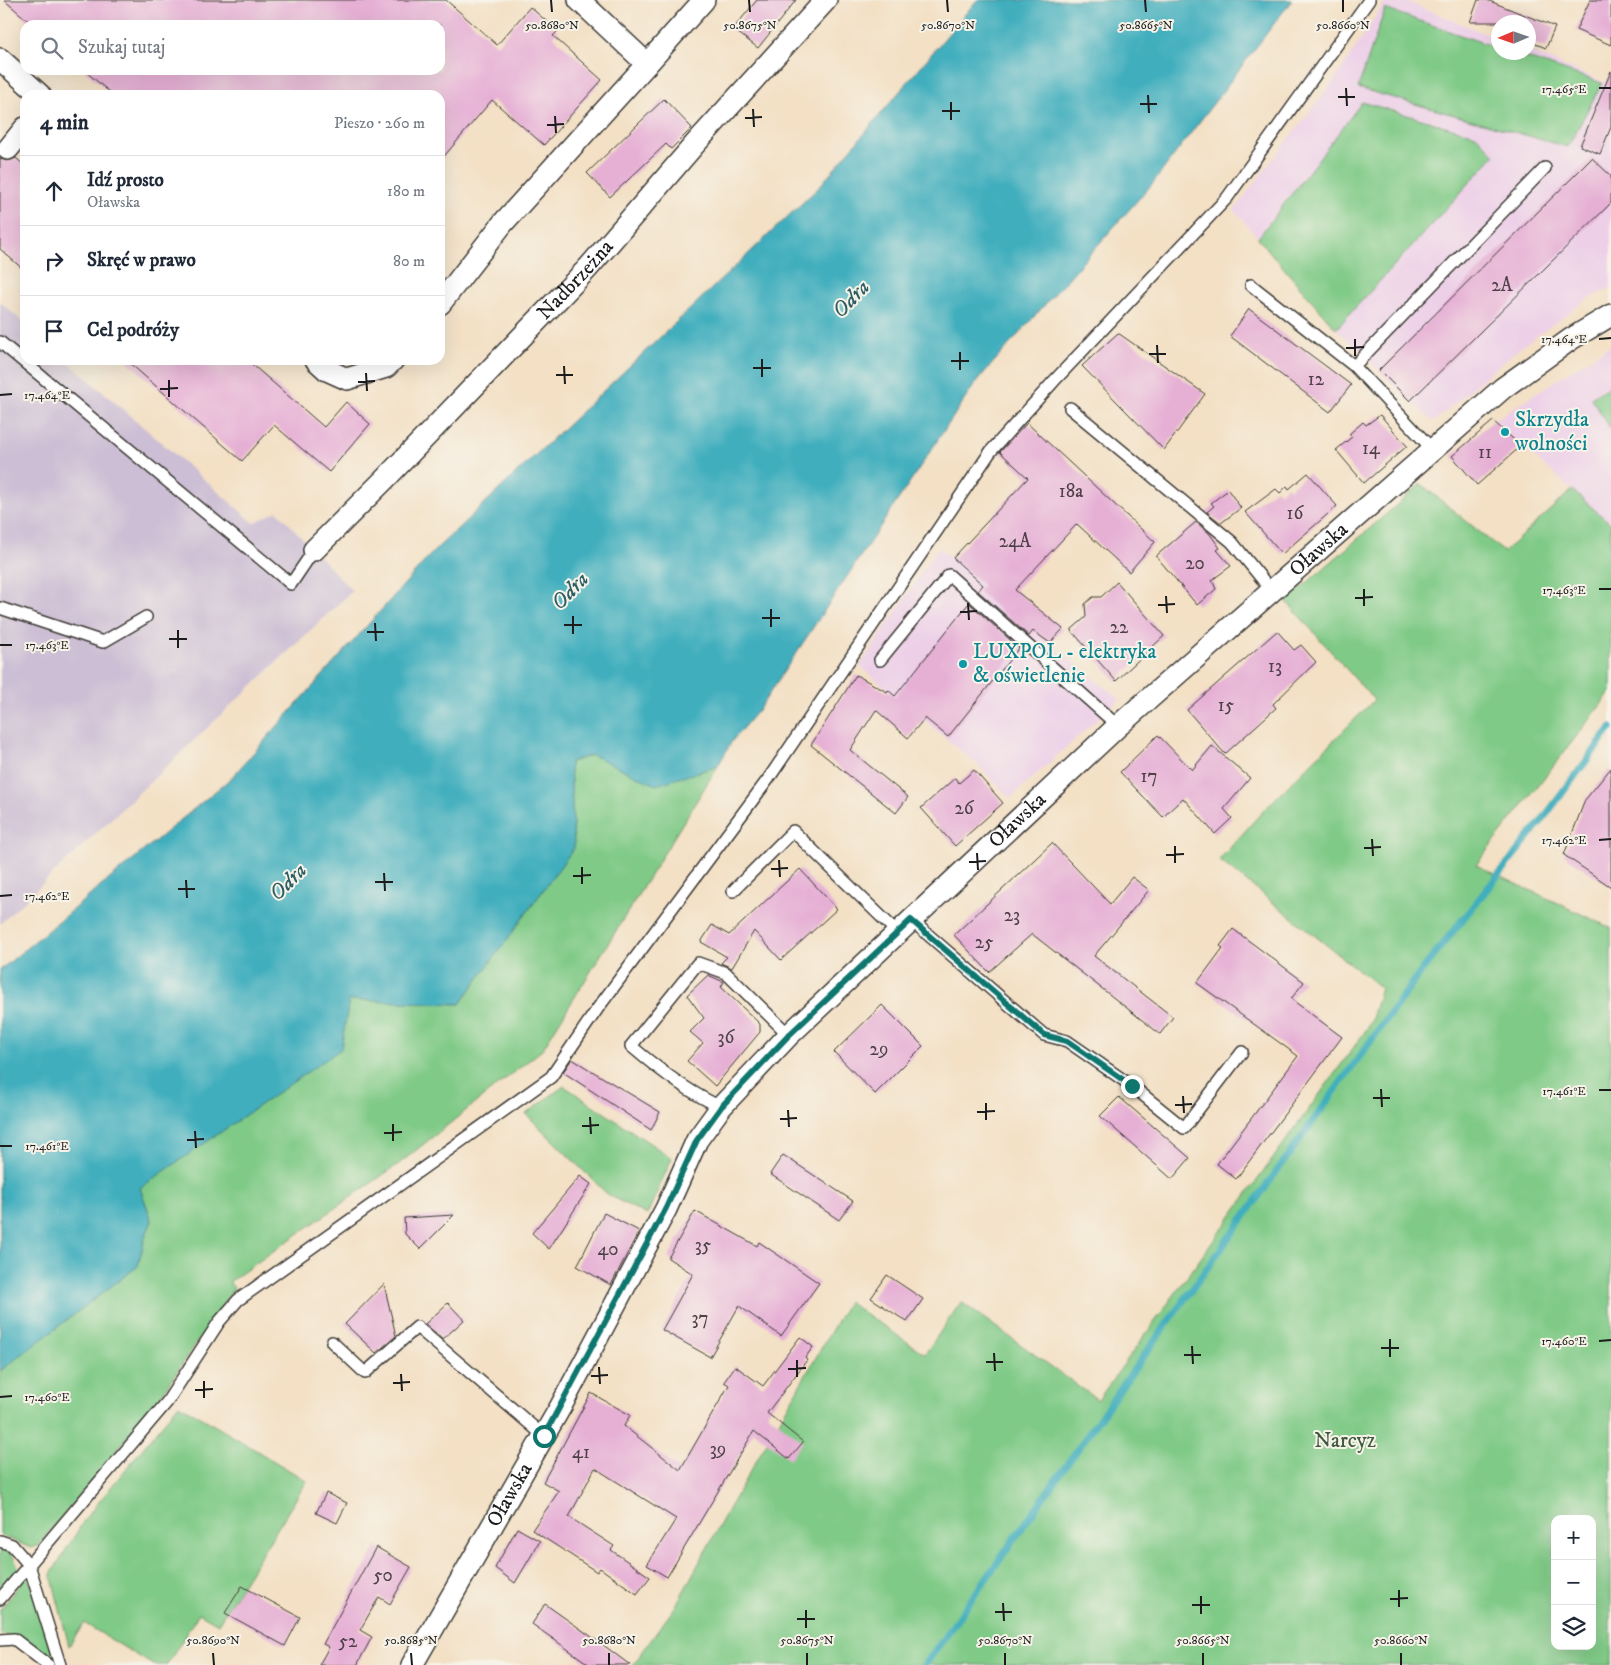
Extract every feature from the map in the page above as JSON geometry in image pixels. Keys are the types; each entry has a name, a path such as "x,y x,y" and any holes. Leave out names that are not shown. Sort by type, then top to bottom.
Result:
{"street":[{"path":"579,0 647,64"},
{"path":"445,298 502,224 704,0"},
{"name":"Nadbrzeżna","path":"314,550 588,268 695,144 826,0"},
{"path":"0,59 34,90"},
{"path":"8,149 20,134"},
{"name":"Oławska","path":"412,1665 544,1436 666,1208 697,1140 721,1107 789,1035 1118,726 1432,449 1504,388 1571,339 1611,315"},
{"path":"322,365 327,370 347,380 388,365"}],"lane":[{"path":"0,1598 167,1402 220,1322 238,1300 551,1077 598,1008 768,778 991,451 1054,381 1227,198 1369,0"},
{"path":"1354,366 1545,168"},
{"path":"1251,285 1354,366 1432,449"},
{"path":"0,342 20,359"},
{"path":"28,365 291,584 314,550"},
{"path":"1070,408 1232,542 1272,590"},
{"path":"880,660 950,575 1118,726"},
{"path":"0,608 103,642 146,617"},
{"path":"733,891 793,831 904,927 1044,1035 1067,1041 1132,1086 1184,1128 1242,1052"},
{"path":"721,1107 708,1101 656,1067 631,1046 698,963 726,973 789,1035"},
{"path":"332,1342 365,1373 417,1327 544,1436"},
{"path":"0,1541 12,1545 29,1565 60,1665"},
{"path":"0,1640 14,1639 48,1665"}],"shaded area":[{"path":"1386,0 1403,0 1491,36 1491,60 1536,60 1536,54 1606,83 1611,71 1611,288 1589,298 1517,350 1433,422 1336,329 1234,210 1338,75"},
{"path":"0,302 20,320 20,365 72,365 254,523 277,511 352,591 0,924"},
{"path":"1611,345 1611,524 1493,421"},
{"path":"938,548 953,558 1003,603 1001,606 1120,699 1010,798 980,767 860,666"}],"green space":[{"path":"1385,9 1491,46 1491,60 1534,60 1602,83 1568,147 1358,88"},
{"path":"1362,102 1476,135 1495,155 1336,329 1258,238"},
{"path":"1611,385 1611,429 1591,398"},
{"name":"Narcyz","path":"1421,484 1504,552 1572,490 1611,524 1611,692 1476,865 1611,928 1611,1665 633,1665 675,1607 730,1506 848,1302 925,1354 961,1302 1098,1400 1371,1022 1381,988 1219,860 1263,811 1374,700 1286,601"},
{"path":"592,755 656,784 718,766 542,1050 400,1163 229,1282 234,1288 157,1401 38,1546 31,1548 0,1535 0,1371 138,1266 145,1237 152,1221 140,1188 340,1049 349,1000 460,1004 574,848 570,762"},
{"path":"564,1086 672,1158 647,1215 608,1195 526,1114"},
{"path":"179,1404 307,1481 218,1624 199,1613 167,1665 153,1665 84,1623 69,1646 51,1574 85,1519"},
{"path":"0,1547 12,1555 19,1568 0,1592"},
{"path":"28,1574 57,1665 23,1640 0,1634 0,1610"}],"water":[{"name":"Odra","path":"977,0 1292,0 1153,183 977,381 759,709 732,741 718,766 656,785 592,755 570,762 574,848 460,1004 349,1000 341,1049 140,1188 152,1221 145,1237 138,1266 0,1371 0,970 231,778 433,552 818,188"}],"building":[{"path":"4,0 446,0 497,45 530,7 558,31 553,36 602,80 544,145 492,100 445,155 445,90 107,90 90,75 445,75 445,20 27,20"},
{"path":"757,0 796,0 758,48 733,29"},
{"path":"1478,0 1487,0 1525,15 1491,15 1491,22 1470,22"},
{"path":"1590,0 1611,0 1611,45 1576,30"},
{"path":"1536,19 1555,27 1546,48 1536,44"},
{"path":"1611,71 1611,127 1600,154 1580,146"},
{"path":"664,99 692,128 671,149 666,144 610,197 587,173"},
{"path":"16,158 20,162 20,267 0,249 0,159 7,161"},
{"path":"1592,158 1611,176 1611,203 1410,401 1379,370"},
{"path":"1249,309 1351,385 1330,412 1230,336"},
{"path":"1118,333 1205,394 1164,450 1082,366"},
{"path":"132,365 253,365 324,427 346,402 370,424 329,472 274,425 242,461"},
{"path":"1380,415 1407,446 1364,483 1336,450 1352,437 1349,434 1363,422 1366,425"},
{"path":"1493,421 1521,446 1477,485 1452,456"},
{"path":"1027,423 1155,542 1129,572 1077,524 1015,590 1063,629 1050,643 1033,631 1029,636 978,591 983,585 953,558 1028,478 1000,452"},
{"path":"1308,473 1337,506 1282,554 1245,512 1276,489 1280,493 1287,486 1289,489"},
{"path":"1228,490 1241,508 1221,523 1207,512 1214,506 1211,503"},
{"path":"1196,522 1209,533 1220,548 1217,550 1231,566 1212,580 1216,589 1197,605 1156,556"},
{"path":"1117,582 1164,636 1116,681 1071,630 1086,617 1085,604 1093,597 1101,597"},
{"path":"969,603 1019,648 948,737 925,718 908,738 876,710 850,750 908,797 896,813 811,745 856,675 887,692 888,690 895,696"},
{"path":"1277,631 1294,650 1301,645 1316,662 1273,704 1276,708 1225,754 1187,710"},
{"path":"1158,735 1192,770 1212,746 1250,778 1224,809 1232,818 1215,834 1183,798 1163,817 1120,772"},
{"path":"1611,768 1611,887 1564,855 1585,800"},
{"path":"974,770 1003,803 955,846 921,808 955,778 959,783"},
{"path":"1052,843 1110,904 1132,877 1149,890 1094,956 1173,1017 1160,1034 1032,934 989,972 954,935"},
{"path":"800,869 837,909 781,960 754,931 732,968 721,963 727,957 701,942 712,925 729,935"},
{"path":"1233,929 1304,982 1291,999 1342,1037 1236,1179 1217,1164 1298,1056 1197,983 1223,948 1220,946"},
{"path":"708,975 724,982 721,987 760,1024 760,1032 715,1086 687,1061 703,1043 690,1032 704,1018 687,995"},
{"path":"882,1005 923,1046 875,1094 834,1052"},
{"path":"572,1059 660,1112 651,1130 563,1072"},
{"path":"1119,1097 1190,1158 1172,1179 1100,1116"},
{"path":"783,1155 853,1201 839,1220 770,1174"},
{"path":"580,1176 591,1184 549,1249 532,1233"},
{"path":"695,1211 757,1246 759,1242 819,1283 781,1336 739,1306 710,1357 662,1330 693,1274 668,1258"},
{"path":"604,1213 639,1231 611,1285 577,1266"},
{"path":"454,1215 420,1249 405,1234 404,1218"},
{"path":"887,1275 923,1299 907,1322 871,1298"},
{"path":"384,1284 396,1336 376,1353 345,1324"},
{"path":"448,1303 464,1320 443,1339 425,1324"},
{"path":"800,1337 813,1347 805,1358 807,1360 767,1413 803,1442 789,1459 754,1431 667,1577 647,1565 676,1519 595,1468 569,1517 614,1546 611,1550 650,1577 637,1594 600,1568 597,1572 532,1530 559,1491 543,1482 591,1393 630,1415 624,1426 680,1470 729,1385 724,1382 735,1366 763,1386"},
{"path":"326,1493 347,1503 337,1523 316,1513"},
{"path":"517,1528 540,1541 515,1583 495,1568"},
{"path":"376,1547 411,1567 390,1604 379,1597 360,1630 372,1637 357,1665 319,1665 329,1647 323,1644"},
{"path":"242,1586 300,1617 285,1646 225,1613"},
{"path":"545,1604 630,1665 590,1665 532,1624"}],"waterway":[{"path":"925,1665 1135,1368 1422,970 1540,823 1611,728"}],"place":[{"name":"Skrzydła wolności","path":"1505,432"},
{"name":"LUXPOL - elektryka & oświetlenie","path":"963,664"}],"route":[{"path":"544,1436 666,1208 697,1140 721,1107 789,1035 911,920 1044,1035 1067,1041 1132,1086"}]}
